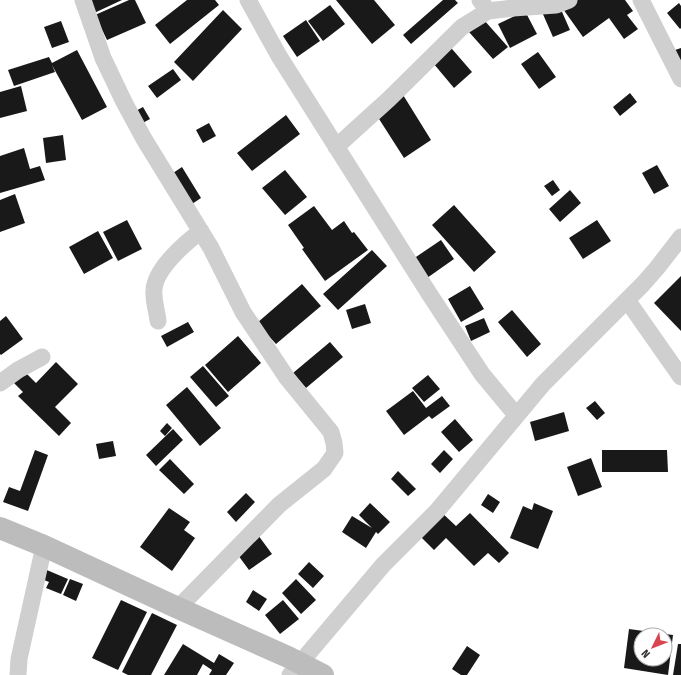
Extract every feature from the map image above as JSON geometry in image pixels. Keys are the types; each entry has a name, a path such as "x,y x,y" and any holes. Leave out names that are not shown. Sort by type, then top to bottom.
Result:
{"main road":[{"path":"0,528 44,546 178,608 295,669 323,675"}],"street":[{"path":"83,0 103,58 144,139 211,248 243,312 288,378 331,432 334,443 335,453 324,469 280,505 178,608"},
{"path":"248,0 279,56 430,295 482,374 516,416"},
{"path":"336,147 389,99 484,6 513,8 556,5 569,0"},
{"path":"641,0 681,79"},
{"path":"158,321 154,291 156,281 171,258 187,241 201,231"},
{"path":"295,669 383,565 437,511 543,384 627,300 657,268 681,237"},
{"path":"627,300 681,377"},
{"path":"0,383 18,370 42,357"},
{"path":"18,675 19,659 44,546"}],"building":[{"path":"86,0 122,0 92,14"},
{"path":"129,0 135,0 146,23 107,40 95,15"},
{"path":"187,0 215,0 219,5 170,44 155,25"},
{"path":"336,0 374,0 395,25 372,44"},
{"path":"443,0 455,0 458,3 411,44 403,35"},
{"path":"576,0 625,0 633,11 627,15 638,29 624,39 609,18 583,37 563,9"},
{"path":"679,3 681,6 680,29 667,13"},
{"path":"330,5 345,24 323,41 308,21"},
{"path":"559,5 570,30 553,37 542,12"},
{"path":"223,10 242,29 193,81 174,62"},
{"path":"525,11 537,34 510,48 498,24"},
{"path":"306,20 320,41 297,57 283,36"},
{"path":"484,20 508,47 493,59 469,32"},
{"path":"61,21 69,42 52,48 44,27"},
{"path":"446,42 472,72 454,88 428,57"},
{"path":"681,48 681,68 672,51"},
{"path":"77,50 107,107 82,120 52,65 55,72 14,86 8,70 49,57 52,63"},
{"path":"538,52 556,77 539,89 521,64"},
{"path":"173,69 181,80 157,98 148,86"},
{"path":"21,86 27,111 0,118 0,92"},
{"path":"400,90 431,140 404,158 372,108"},
{"path":"630,93 637,102 620,116 613,107"},
{"path":"143,107 150,119 139,125 132,113"},
{"path":"286,115 300,134 252,171 237,153"},
{"path":"209,123 216,136 203,143 196,130"},
{"path":"63,135 66,160 46,163 43,138"},
{"path":"24,148 30,169 40,166 45,180 0,193 0,156"},
{"path":"657,165 669,186 654,194 642,173"},
{"path":"182,167 201,198 189,206 170,175"},
{"path":"285,170 307,197 285,215 262,188"},
{"path":"553,180 560,190 552,196 544,186"},
{"path":"570,190 581,203 560,222 549,209"},
{"path":"15,194 25,223 0,232 0,200"},
{"path":"454,205 496,252 474,272 432,225"},
{"path":"314,206 332,230 344,221 352,233 354,232 368,250 325,281 302,249 304,248 288,225"},
{"path":"127,220 142,249 118,261 103,232"},
{"path":"597,220 611,241 583,259 569,238"},
{"path":"98,231 113,258 84,274 69,247"},
{"path":"441,240 454,259 427,278 413,259"},
{"path":"372,250 387,266 338,310 323,294"},
{"path":"681,276 681,331 654,303"},
{"path":"302,284 321,306 276,344 257,323"},
{"path":"470,286 484,309 461,322 448,299"},
{"path":"365,304 371,323 352,329 346,310"},
{"path":"512,310 541,344 527,357 498,322"},
{"path":"6,316 23,339 1,355 0,321"},
{"path":"484,318 490,332 471,341 465,326"},
{"path":"188,322 194,332 167,347 161,336"},
{"path":"238,336 261,363 228,392 205,365"},
{"path":"330,342 343,357 306,388 293,373"},
{"path":"56,362 78,384 55,407 71,423 59,436 18,396 23,392 14,383 25,372 36,383"},
{"path":"203,366 229,396 216,407 190,377"},
{"path":"428,375 440,389 424,402 412,388"},
{"path":"187,387 221,428 200,446 166,405"},
{"path":"413,391 426,408 442,396 450,406 432,419 429,416 404,435 386,411"},
{"path":"595,401 605,413 597,420 586,408"},
{"path":"564,412 569,431 535,441 530,422"},
{"path":"455,419 473,440 459,452 441,432"},
{"path":"167,423 172,428 165,436 160,431"},
{"path":"173,429 183,440 156,466 146,455"},
{"path":"113,441 116,456 99,459 96,444"},
{"path":"35,450 48,455 28,511 3,502 9,487 20,491"},
{"path":"444,450 453,459 440,473 431,464"},
{"path":"602,450 667,450 668,472 602,472"},
{"path":"591,458 602,487 578,496 567,467"},
{"path":"170,459 194,484 184,494 159,470"},
{"path":"398,471 416,489 408,496 391,479"},
{"path":"246,493 255,502 236,522 227,512"},
{"path":"488,494 500,502 493,513 481,505"},
{"path":"370,503 390,522 378,534 376,532 366,548 342,532 352,516 372,528 359,515"},
{"path":"534,503 553,511 538,549 510,538 523,506 532,510"},
{"path":"169,508 190,522 184,530 195,538 172,571 140,547"},
{"path":"441,512 456,526 470,513 509,553 499,563 488,553 474,566 446,538 434,550 419,535"},
{"path":"258,535 272,554 249,570 235,551"},
{"path":"309,562 324,576 313,588 298,574"},
{"path":"42,568 68,579 61,594 46,588 49,582 39,578"},
{"path":"70,579 83,584 76,601 63,595"},
{"path":"296,579 316,600 301,614 282,593"},
{"path":"253,590 267,599 259,611 246,602"},
{"path":"121,600 147,612 118,670 92,658"},
{"path":"283,600 299,619 280,634 265,615"},
{"path":"152,613 177,625 151,675 128,675 122,672"},
{"path":"629,629 633,630 633,667 669,667 668,675 624,668"},
{"path":"183,644 214,663 219,654 234,663 226,675 209,675 212,670 203,664 197,675 164,675"},
{"path":"678,644 681,644 681,675 673,675"},
{"path":"467,646 480,655 467,675 461,675 452,669"}]}
